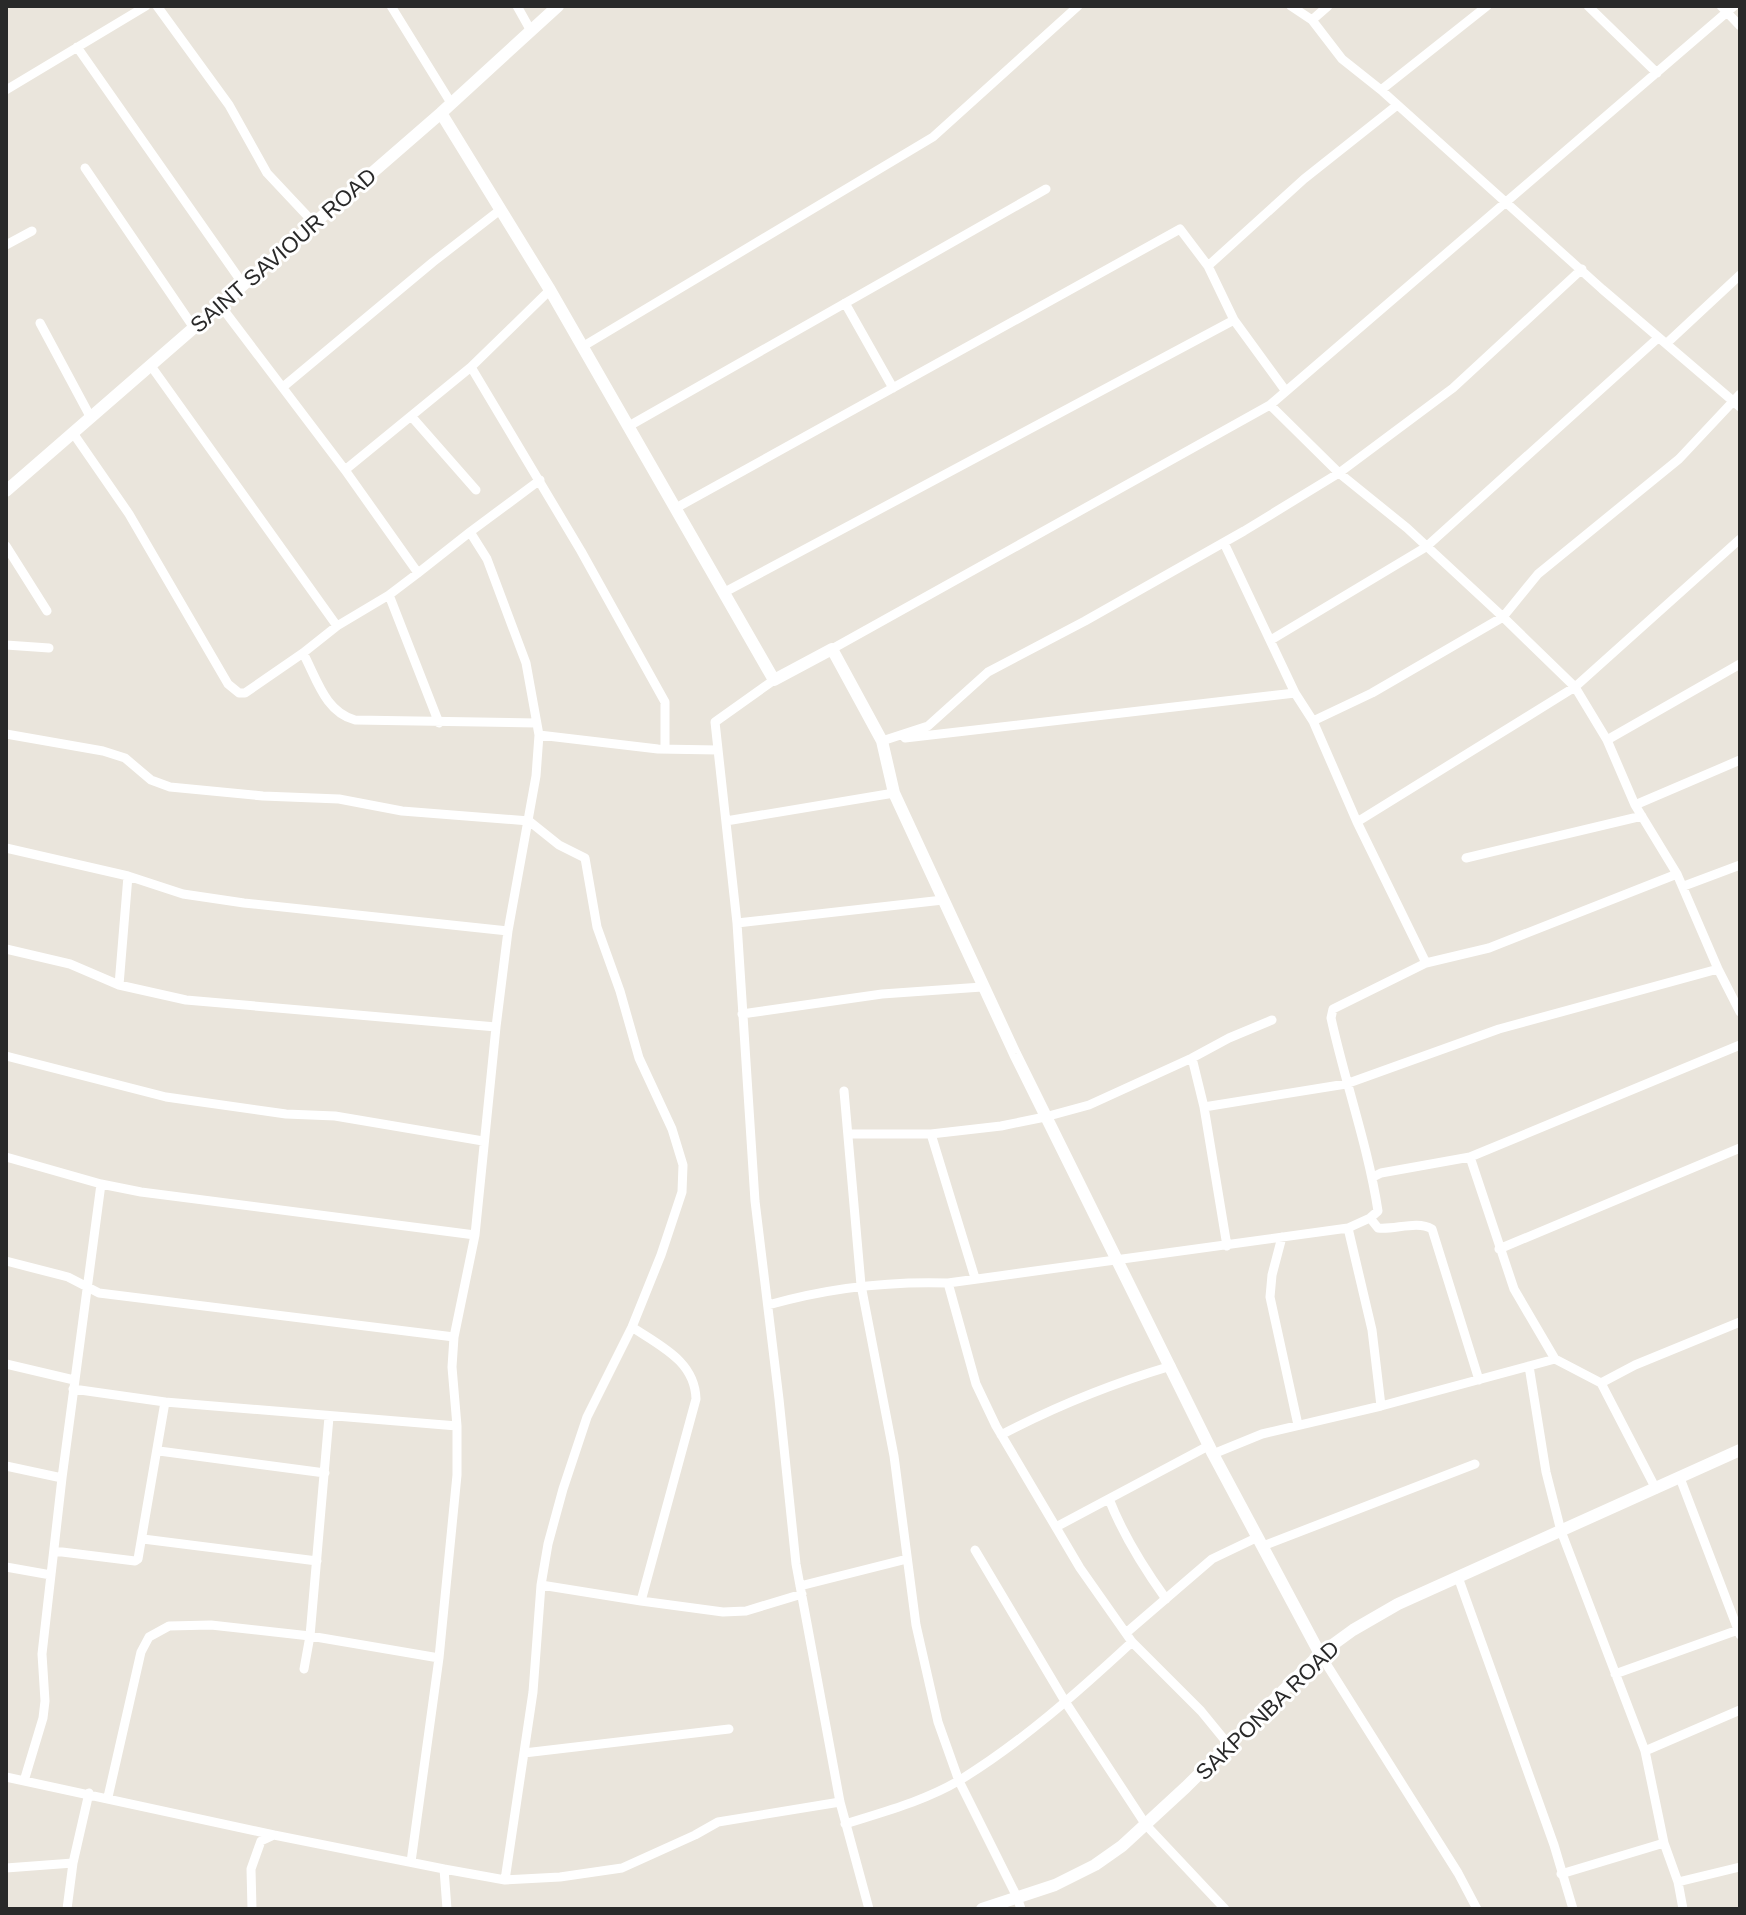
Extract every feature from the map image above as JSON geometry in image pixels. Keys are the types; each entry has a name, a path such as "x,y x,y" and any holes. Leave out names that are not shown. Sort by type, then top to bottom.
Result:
{"street":[{"path":"6,90 146,6"},
{"path":"157,6 229,105 267,173 313,222"},
{"path":"391,6 451,103"},
{"path":"517,6 531,31"},
{"name":"SAINT SAVIOUR ROAD","path":"6,491 441,113 558,6"},
{"path":"582,347 933,137 1078,6"},
{"path":"1291,6 1312,20 1342,59 1508,202 1658,338 1738,401 1679,459 1538,574 1503,617 1372,693 1313,721"},
{"path":"1312,20 1328,6"},
{"path":"1381,90 1487,6"},
{"path":"1588,6 1657,73"},
{"path":"869,1909 840,1802 801,1590 755,1201 737,923 715,722 774,680 1270,405 1657,73 1727,8 1740,26"},
{"path":"77,47 243,284"},
{"path":"1208,266 1295,187 1396,106"},
{"path":"441,113 550,290 774,680"},
{"path":"85,168 194,328"},
{"path":"629,426 1046,189"},
{"path":"283,387 500,210"},
{"path":"676,508 1180,229 1208,266 1234,320 1285,390"},
{"path":"6,245 32,231"},
{"path":"882,741 928,726 988,672 1224,543 1339,473 1453,388 1582,269"},
{"path":"1667,343 1740,275"},
{"path":"345,470 471,367 550,290"},
{"path":"845,303 893,388"},
{"path":"220,305 345,470 418,573"},
{"path":"723,593 1234,320"},
{"path":"40,323 91,418"},
{"path":"1271,640 1426,547 1658,338"},
{"path":"151,366 337,626"},
{"path":"471,367 540,480 665,702 665,749"},
{"path":"1270,405 1339,473 1407,528 1575,687 1607,740 1635,805 1684,886 1718,969 1740,1012"},
{"path":"411,416 476,490"},
{"path":"73,433 129,514 228,684 239,693 245,693 337,626 389,595 540,480"},
{"path":"411,1862 439,1658 457,1475 452,1367 454,1337 475,1235 508,931 529,821 539,735 526,663 487,559 470,532"},
{"path":"1357,822 1575,687 1740,539"},
{"path":"1224,543 1295,693 1313,721 1357,822 1426,963"},
{"path":"6,546 47,611"},
{"path":"389,595 439,723"},
{"path":"6,645 49,648"},
{"path":"832,649 882,741 894,793 982,987 1212,1449 1320,1654 1458,1873 1477,1909"},
{"path":"303,653 332,709 341,717 439,723 536,723"},
{"path":"1607,740 1740,664"},
{"path":"882,741 1295,693"},
{"path":"6,734 103,751 125,758 151,780 170,787 339,799 402,811 529,821 559,845 585,858 597,927 639,1058 672,1129 683,1165 682,1192 632,1327 587,1417 548,1544 541,1585 536,1665 505,1880"},
{"path":"539,735 665,749 718,750"},
{"path":"1635,805 1740,760"},
{"path":"726,821 894,793"},
{"path":"1466,858 1642,816"},
{"path":"6,848 128,876 183,894 508,931"},
{"path":"1684,886 1740,865"},
{"path":"768,1305 810,1293 861,1285 948,1283 1227,1246 1348,1228 1370,1218 1378,1211 1373,1177 1346,1084 1331,1018 1333,1009 1426,963 1489,948 1677,874"},
{"path":"119,985 128,876"},
{"path":"737,923 943,900"},
{"path":"6,949 70,964 119,985 186,1000 496,1027"},
{"path":"1204,1107 1346,1084 1499,1029 1718,969"},
{"path":"742,1014 882,994 982,987"},
{"path":"850,1134 931,1134 1001,1126 1045,1117 1089,1105 1272,1020"},
{"path":"1373,1177 1470,1157 1740,1045"},
{"path":"6,1056 166,1097 286,1114 335,1116 483,1141"},
{"path":"1192,1058 1204,1107 1227,1246"},
{"path":"844,1091 861,1285 894,1456 916,1625 938,1722 959,1781 1019,1903"},
{"path":"931,1134 975,1278"},
{"path":"1499,1249 1740,1148"},
{"path":"6,1157 141,1192 475,1235"},
{"path":"1470,1157 1514,1289 1555,1359 1601,1383 1656,1489"},
{"path":"24,1781 43,1718 42,1654 101,1184"},
{"path":"1370,1218 1378,1228 1422,1225 1432,1229 1479,1380"},
{"path":"1348,1228 1372,1330 1381,1406"},
{"path":"1282,1237 1270,1297 1298,1425"},
{"path":"6,1261 56,1273 99,1293 454,1337"},
{"path":"948,1283 976,1384 1001,1435 1080,1568 1129,1637 1201,1711 1228,1744"},
{"path":"1601,1383 1635,1365 1740,1322"},
{"path":"632,1327 683,1362 694,1381 696,1399 641,1601"},
{"path":"1056,1527 1212,1449 1555,1359"},
{"path":"6,1364 74,1385 165,1402 457,1426"},
{"path":"1001,1435 1108,1385 1171,1366"},
{"path":"1529,1366 1546,1472 1561,1531 1645,1751 1664,1843 1678,1882 1683,1909"},
{"path":"54,1551 135,1561 140,1556 165,1402"},
{"path":"304,1669 310,1636 329,1417"},
{"name":"SAKPONBA ROAD","path":"982,1909 1019,1903 1095,1865 1146,1825 1320,1654 1353,1630 1398,1604 1740,1450"},
{"path":"159,1451 325,1473"},
{"path":"845,1824 900,1807 959,1781 1066,1703 1166,1599 1212,1559 1475,1464"},
{"path":"6,1466 62,1478"},
{"path":"1615,1674 1739,1633 1680,1478"},
{"path":"1109,1499 1140,1563 1166,1599"},
{"path":"143,1539 317,1561"},
{"path":"975,1550 1066,1703 1146,1825 1225,1909"},
{"path":"541,1585 641,1601 746,1611 801,1590 907,1559"},
{"path":"6,1567 51,1575"},
{"path":"1458,1577 1554,1845 1573,1909"},
{"path":"108,1797 141,1652 149,1637 169,1626 260,1629 439,1658"},
{"path":"1645,1751 1740,1710"},
{"path":"524,1753 729,1729"},
{"path":"6,1777 274,1835 505,1880 560,1877 622,1868 718,1822 840,1802"},
{"path":"67,1909 73,1863 89,1793"},
{"path":"252,1909 251,1869 261,1841 274,1835"},
{"path":"1561,1874 1664,1843"},
{"path":"6,1868 73,1863"},
{"path":"1678,1882 1740,1867"},
{"path":"444,1869 447,1909"}]}
